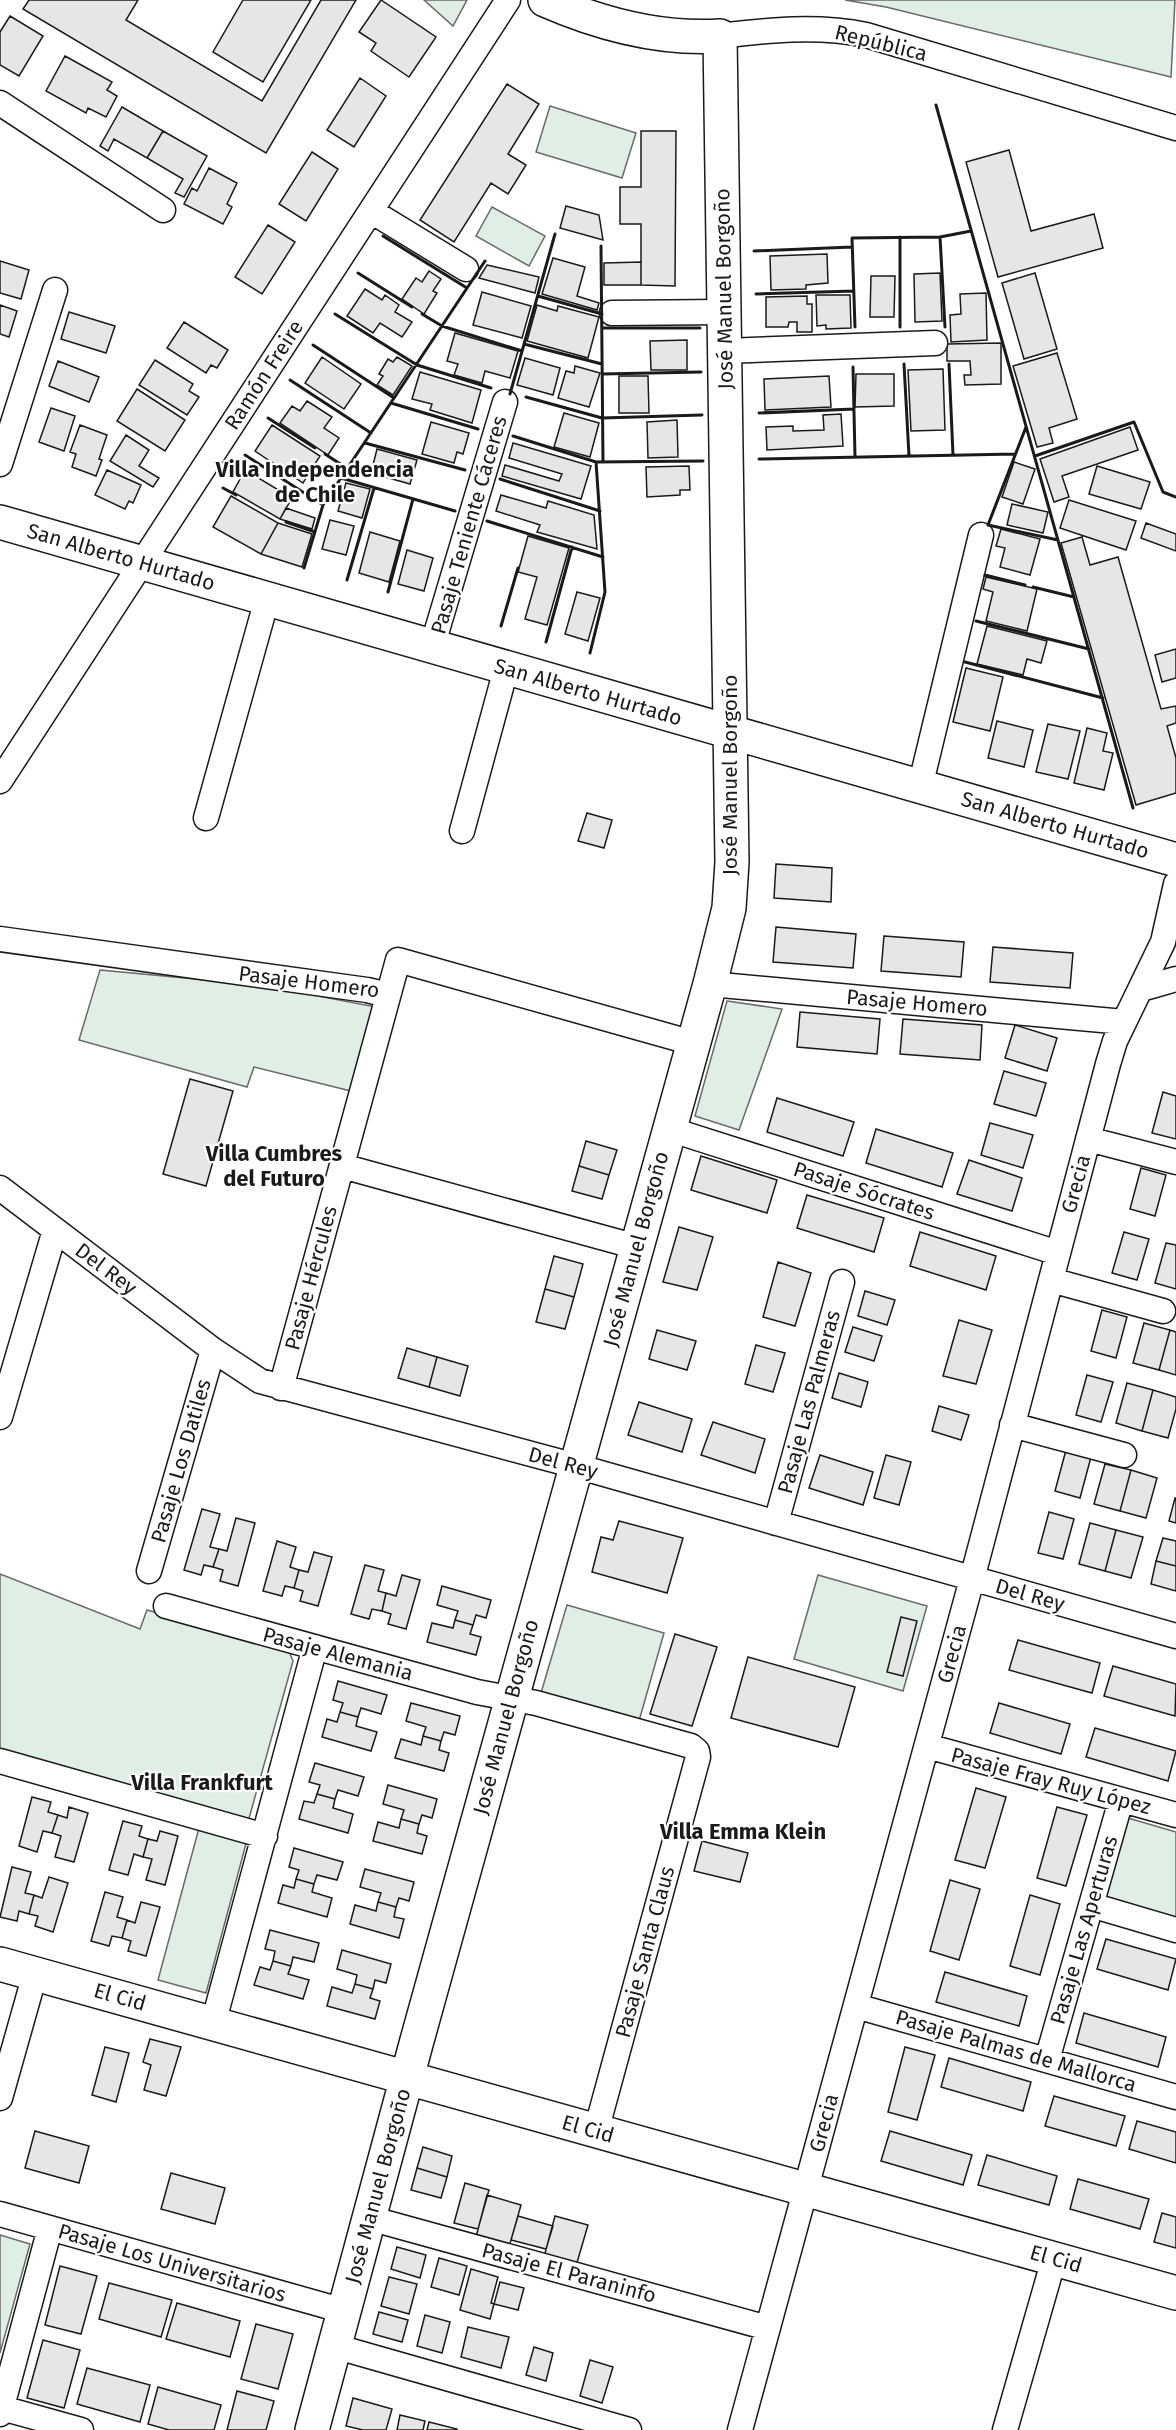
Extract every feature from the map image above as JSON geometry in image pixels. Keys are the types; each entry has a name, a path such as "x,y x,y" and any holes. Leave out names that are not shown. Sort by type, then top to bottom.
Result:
{"street":[{"name":"Ramón Freire","path":"0,781 508,0"},
{"name":"República","path":"545,0 577,14 640,31 698,38 788,29 839,29 866,35 1176,128"},
{"name":"José Manuel Borgoño","path":"312,2430 407,2078 710,984 730,897 732,862 720,36"},
{"path":"0,103 163,210"},
{"path":"371,211 466,269"},
{"path":"0,464 55,290"},
{"path":"612,313 724,312"},
{"path":"725,351 935,343"},
{"name":"Pasaje Teniente Cáceres","path":"432,647 505,402"},
{"name":"San Alberto Hurtado","path":"0,522 1176,860"},
{"path":"920,787 981,535"},
{"path":"206,818 267,599"},
{"path":"462,831 506,669"},
{"name":"Grecia","path":"740,2430 972,1579 1108,1064 1124,1022 1163,942 1176,884"},
{"name":"Pasaje Homero","path":"0,939 367,990 388,995 398,960 693,1043"},
{"path":"1141,989 1176,979"},
{"name":"Pasaje Homero","path":"710,984 1124,1022"},
{"name":"Pasaje Hércules","path":"281,1388 388,995"},
{"name":"Pasaje Sócrates","path":"669,1129 1058,1253"},
{"path":"1088,1139 1176,1162"},
{"path":"342,1166 637,1248"},
{"name":"Del Rey","path":"0,1188 246,1374 281,1388 576,1466 1176,1636"},
{"path":"0,1417 55,1230"},
{"path":"1051,1280 1163,1311"},
{"name":"Pasaje Las Palmeras","path":"776,1523 842,1282"},
{"name":"Pasaje Los Datiles","path":"149,1571 213,1350"},
{"path":"1012,1425 1124,1455"},
{"name":"Pasaje Alemania","path":"166,1606 477,1692 512,1698"},
{"path":"213,2024 315,1647"},
{"name":"Pasaje Santa Claus","path":"512,1698 691,1746 699,1754 596,2131"},
{"name":"Pasaje Fray Ruy López","path":"927,1746 1176,1815"},
{"path":"0,1761 265,1836"},
{"name":"Pasaje Las Aperturas","path":"1047,2060 1121,1800"},
{"path":"1091,1905 1176,1930"},
{"name":"El Cid","path":"0,1964 1176,2293"},
{"path":"0,2098 35,1974"},
{"name":"Pasaje Palmas de Mallorca","path":"856,2006 1176,2097"},
{"name":"Pasaje Los Universitarios","path":"0,2214 344,2311"},
{"name":"Pasaje El Paraninfo","path":"369,2218 768,2328"},
{"path":"50,2228 1,2411 81,2430"},
{"path":"1005,2430 1054,2259"},
{"path":"334,2346 629,2430"}],"green space":[{"path":"424,0 467,0 453,26"},
{"path":"845,0 1175,0 1171,77 886,7"},
{"path":"550,106 636,133 622,178 536,152"},
{"path":"492,207 545,236 529,266 476,236"},
{"path":"100,970 260,985 376,1007 351,1091 254,1067 247,1087 79,1040"},
{"path":"727,1001 782,1009 739,1130 695,1116"},
{"path":"0,1574 140,1629 147,1610 288,1649 293,1661 248,1822 0,1753"},
{"path":"818,1575 927,1606 903,1691 794,1659"},
{"path":"567,1605 664,1633 639,1721 541,1693"},
{"path":"1128,1818 1176,1832 1176,1921 1105,1900"},
{"path":"199,1828 247,1840 206,1993 158,1980"},
{"path":"0,2235 30,2244 0,2353"}],"building":[{"path":"29,0 138,0 126,20 262,101 321,0 356,0 266,153 23,9"},
{"path":"243,0 311,0 263,82 213,52"},
{"path":"381,0 436,37 409,77 371,51 376,43 359,32"},
{"path":"10,16 43,36 19,76 0,65 0,32"},
{"path":"65,56 112,82 107,90 117,96 106,117 88,108 86,113 46,91"},
{"path":"360,78 386,96 354,147 327,130"},
{"path":"507,84 539,104 508,154 526,165 508,194 491,183 454,242 420,220"},
{"path":"122,107 163,131 147,158 114,139 108,151 100,146"},
{"path":"163,131 207,156 184,197 175,193 183,179 147,158"},
{"path":"641,131 676,131 675,286 641,285 641,224 620,224 620,187 641,187"},
{"path":"1009,150 1031,231 1094,214 1103,248 998,277 966,162"},
{"path":"312,152 338,169 306,221 279,204"},
{"path":"209,168 237,183 227,204 232,207 223,224 184,204 192,188 197,191"},
{"path":"566,206 599,215 603,240 560,228"},
{"path":"268,225 295,242 262,294 235,277"},
{"path":"827,254 828,283 806,285 806,289 771,290 770,256"},
{"path":"553,258 585,267 577,296 599,303 597,310 542,294"},
{"path":"0,261 29,270 21,299 0,293"},
{"path":"641,262 641,285 604,285 604,263"},
{"path":"487,265 539,277 535,293 479,278"},
{"path":"429,271 441,279 433,291 437,293 424,314 402,299 416,278 422,282"},
{"path":"940,273 942,321 915,322 914,274"},
{"path":"1035,273 1057,349 1024,359 1002,283"},
{"path":"871,276 895,276 894,317 870,317"},
{"path":"365,289 382,300 385,295 399,305 395,312 412,322 402,337 380,323 373,333 347,316"},
{"path":"482,292 531,306 522,338 473,325"},
{"path":"986,293 987,340 951,342 950,315 961,314 960,294"},
{"path":"816,295 850,295 851,328 826,329 826,325 817,326"},
{"path":"807,296 807,304 812,304 812,332 797,332 797,322 789,322 788,327 766,327 766,297"},
{"path":"0,305 17,311 9,337 0,334"},
{"path":"537,305 557,311 558,306 599,317 588,358 527,341"},
{"path":"69,312 115,326 106,353 61,339"},
{"path":"184,322 228,350 217,368 211,365 206,373 167,348"},
{"path":"455,333 518,351 510,378 485,371 482,383 454,375 458,364 447,361"},
{"path":"687,340 687,370 651,370 650,341"},
{"path":"1001,343 1001,384 965,385 964,375 971,375 970,361 947,361 947,344"},
{"path":"1057,353 1077,419 1049,428 1053,443 1037,447 1013,366"},
{"path":"322,357 361,384 344,409 305,383"},
{"path":"397,357 412,366 393,395 377,385 383,376 379,374 388,359 393,362"},
{"path":"525,358 560,368 553,395 517,385"},
{"path":"155,360 193,384 189,391 199,397 187,415 139,385"},
{"path":"58,361 99,377 89,402 49,386"},
{"path":"575,366 600,373 589,407 558,398 566,371 574,373"},
{"path":"943,369 945,430 911,431 908,370"},
{"path":"420,372 481,390 472,423 430,410 432,404 412,399"},
{"path":"856,374 894,374 894,406 855,407"},
{"path":"619,376 648,376 649,413 619,413"},
{"path":"829,376 831,407 765,410 764,379"},
{"path":"137,389 185,420 165,451 117,421"},
{"path":"307,401 332,417 324,428 339,438 328,455 280,423 292,406 300,411"},
{"path":"51,408 75,416 64,451 39,442"},
{"path":"564,413 599,423 590,457 554,447"},
{"path":"841,414 843,446 767,450 766,427 793,426 793,431 824,430 823,415"},
{"path":"677,420 678,457 648,458 647,422"},
{"path":"431,422 469,433 463,454 457,452 454,463 422,454"},
{"path":"80,425 107,435 96,476 72,467 76,454 70,452"},
{"path":"272,425 320,456 303,483 255,451"},
{"path":"1130,427 1138,450 1062,476 1069,497 1054,502 1040,459"},
{"path":"126,435 149,450 139,466 159,478 153,487 110,461"},
{"path":"513,443 591,466 581,499 502,476 505,465 559,481 562,474 509,458"},
{"path":"377,449 417,460 410,484 371,473"},
{"path":"1014,462 1035,469 1023,504 1002,497"},
{"path":"689,466 690,490 680,490 680,495 647,497 646,467"},
{"path":"1097,466 1150,482 1141,509 1089,494"},
{"path":"107,470 141,485 133,503 129,501 125,509 95,495"},
{"path":"245,470 292,498 280,519 233,492"},
{"path":"346,483 370,489 362,518 338,511"},
{"path":"501,495 546,508 548,501 594,515 597,549 537,532 540,525 496,511"},
{"path":"231,496 278,523 261,554 213,527"},
{"path":"1069,500 1136,521 1126,550 1060,528"},
{"path":"1012,504 1048,512 1043,533 1007,525"},
{"path":"286,508 315,518 312,529 280,519"},
{"path":"330,520 354,526 346,555 322,549"},
{"path":"278,523 312,534 302,567 261,554"},
{"path":"1146,523 1176,534 1176,551 1141,538"},
{"path":"1001,529 1040,539 1030,575 1000,567 1005,548 996,546"},
{"path":"370,532 400,541 389,582 359,573"},
{"path":"528,536 569,548 547,625 525,619 537,577 518,572"},
{"path":"1082,537 1090,565 1118,557 1161,709 1176,706 1176,723 1167,726 1176,758 1176,793 1136,805 1061,543"},
{"path":"407,550 433,558 424,591 398,584"},
{"path":"986,577 1037,589 1027,631 986,621 993,592 983,589"},
{"path":"577,592 600,598 588,641 565,634"},
{"path":"987,626 1047,641 1041,663 1027,659 1023,675 977,664"},
{"path":"1176,649 1176,678 1162,682 1155,655"},
{"path":"966,668 1003,677 990,731 953,722"},
{"path":"997,721 1033,730 1024,767 988,758"},
{"path":"1048,724 1080,731 1068,779 1036,772"},
{"path":"1087,728 1107,733 1103,751 1113,753 1104,790 1074,783"},
{"path":"587,813 612,820 604,848 578,841"},
{"path":"776,864 832,868 831,902 774,898"},
{"path":"776,927 856,934 853,968 773,962"},
{"path":"884,936 964,942 961,977 881,971"},
{"path":"993,947 1073,953 1070,988 990,982"},
{"path":"800,1012 880,1019 877,1054 797,1047"},
{"path":"903,1019 982,1025 980,1060 900,1054"},
{"path":"1015,1025 1057,1038 1047,1071 1005,1058"},
{"path":"1004,1071 1046,1083 1036,1116 994,1104"},
{"path":"190,1079 233,1091 206,1186 163,1174"},
{"path":"1163,1092 1176,1096 1176,1139 1152,1133"},
{"path":"777,1098 854,1122 843,1156 767,1132"},
{"path":"990,1123 1033,1135 1023,1168 981,1155"},
{"path":"876,1129 953,1153 942,1187 866,1163"},
{"path":"586,1141 617,1150 609,1175 579,1166"},
{"path":"701,1156 777,1180 767,1213 691,1190"},
{"path":"969,1160 1022,1178 1012,1211 957,1194"},
{"path":"579,1166 609,1175 602,1199 572,1191"},
{"path":"1141,1168 1166,1175 1155,1216 1130,1209"},
{"path":"807,1195 884,1218 874,1252 797,1228"},
{"path":"679,1227 713,1237 697,1290 663,1282"},
{"path":"920,1232 996,1256 986,1290 910,1266"},
{"path":"1124,1232 1149,1239 1137,1280 1112,1273"},
{"path":"1166,1243 1176,1245 1176,1289 1155,1283"},
{"path":"554,1256 583,1264 574,1297 545,1289"},
{"path":"778,1262 811,1273 795,1326 763,1317"},
{"path":"545,1289 574,1297 565,1329 536,1322"},
{"path":"865,1291 895,1300 887,1325 858,1316"},
{"path":"1102,1310 1127,1317 1116,1358 1091,1351"},
{"path":"959,1320 992,1330 976,1384 943,1376"},
{"path":"1144,1323 1170,1330 1159,1370 1133,1363"},
{"path":"853,1327 882,1336 874,1361 845,1352"},
{"path":"657,1330 696,1341 687,1370 649,1359"},
{"path":"1170,1330 1176,1332 1176,1375 1159,1370"},
{"path":"756,1345 785,1353 773,1392 745,1384"},
{"path":"407,1348 437,1357 429,1387 398,1378"},
{"path":"437,1357 468,1366 460,1396 429,1387"},
{"path":"839,1373 868,1382 861,1407 832,1398"},
{"path":"1087,1375 1113,1382 1101,1422 1076,1415"},
{"path":"1127,1383 1153,1390 1142,1431 1116,1423"},
{"path":"1153,1390 1176,1397 1176,1409 1168,1438 1142,1431"},
{"path":"639,1402 692,1419 682,1452 628,1435"},
{"path":"939,1406 969,1415 961,1440 932,1431"},
{"path":"713,1422 765,1439 755,1473 701,1455"},
{"path":"1066,1450 1091,1457 1080,1498 1055,1491"},
{"path":"820,1455 873,1472 863,1505 809,1488"},
{"path":"886,1455 911,1462 899,1505 874,1498"},
{"path":"1105,1464 1131,1470 1120,1511 1094,1504"},
{"path":"1131,1470 1157,1478 1146,1518 1120,1511"},
{"path":"1176,1498 1176,1523 1169,1521"},
{"path":"202,1509 220,1514 210,1547 219,1549 213,1567 204,1565 201,1575 184,1570"},
{"path":"1049,1512 1074,1519 1063,1559 1038,1553"},
{"path":"236,1518 255,1523 238,1586 220,1581 223,1570 213,1567 219,1549 227,1551"},
{"path":"619,1521 683,1538 667,1593 592,1572 601,1537 613,1540"},
{"path":"1090,1523 1116,1530 1105,1571 1079,1564"},
{"path":"1116,1530 1143,1537 1131,1578 1105,1571"},
{"path":"1163,1538 1176,1541 1176,1566 1156,1561"},
{"path":"277,1541 296,1547 290,1567 299,1570 294,1588 285,1586 282,1596 263,1591"},
{"path":"314,1552 332,1557 318,1606 300,1601 303,1591 294,1588 299,1570 308,1572"},
{"path":"1156,1561 1176,1566 1176,1591 1151,1584"},
{"path":"365,1565 384,1570 378,1591 386,1593 382,1611 372,1609 369,1619 351,1614"},
{"path":"402,1575 420,1580 406,1629 388,1624 391,1614 382,1611 386,1593 396,1596"},
{"path":"442,1586 491,1600 486,1618 476,1615 473,1625 455,1620 458,1611 437,1605"},
{"path":"901,1617 917,1621 903,1676 887,1672"},
{"path":"455,1620 473,1625 470,1634 481,1637 476,1655 427,1642 432,1623 453,1628"},
{"path":"675,1634 717,1647 692,1726 650,1714"},
{"path":"1018,1640 1100,1663 1092,1693 1009,1670"},
{"path":"748,1657 855,1687 838,1747 731,1718"},
{"path":"1113,1666 1176,1684 1175,1716 1104,1696"},
{"path":"338,1681 387,1695 381,1714 361,1708 358,1717 340,1712 343,1703 333,1700"},
{"path":"411,1703 460,1716 455,1735 444,1732 441,1741 423,1736 426,1727 406,1721"},
{"path":"999,1703 1070,1724 1061,1754 990,1733"},
{"path":"340,1712 358,1717 356,1726 377,1732 371,1751 322,1737 327,1719 337,1722"},
{"path":"1095,1728 1176,1751 1168,1781 1086,1757"},
{"path":"423,1736 441,1741 439,1750 449,1753 444,1771 395,1758 401,1739 421,1745"},
{"path":"315,1763 364,1777 358,1796 338,1790 335,1799 317,1794 320,1785 309,1782"},
{"path":"388,1785 437,1799 432,1818 422,1815 419,1824 401,1819 404,1810 383,1804"},
{"path":"976,1788 1006,1797 985,1868 955,1860"},
{"path":"317,1794 335,1799 333,1808 353,1814 348,1833 299,1819 304,1801 314,1803"},
{"path":"32,1797 51,1802 48,1812 58,1815 52,1833 43,1831 37,1852 19,1846"},
{"path":"69,1807 88,1813 74,1862 55,1857 61,1836 52,1833 58,1815 67,1818"},
{"path":"1057,1807 1087,1815 1066,1886 1037,1878"},
{"path":"401,1819 419,1824 417,1833 427,1836 422,1854 373,1841 378,1822 399,1828"},
{"path":"123,1821 142,1826 139,1836 148,1839 143,1857 134,1854 128,1875 109,1870"},
{"path":"160,1831 178,1836 165,1885 146,1880 152,1859 143,1857 148,1839 157,1841"},
{"path":"702,1841 748,1853 740,1882 694,1871"},
{"path":"294,1848 343,1862 337,1880 317,1875 314,1884 296,1879 299,1870 289,1867"},
{"path":"12,1867 31,1872 25,1893 34,1895 29,1914 19,1911 17,1921 0,1917"},
{"path":"365,1869 414,1882 409,1901 399,1898 396,1907 378,1902 381,1893 360,1887"},
{"path":"49,1877 68,1883 53,1932 35,1926 38,1916 29,1914 34,1895 42,1898"},
{"path":"296,1879 314,1884 312,1892 332,1898 327,1917 278,1903 283,1885 294,1888"},
{"path":"950,1880 980,1889 959,1960 930,1951"},
{"path":"105,1892 123,1897 117,1917 127,1920 122,1938 112,1936 109,1946 91,1941"},
{"path":"1030,1895 1060,1904 1040,1975 1010,1966"},
{"path":"141,1902 160,1907 146,1956 128,1951 131,1941 122,1938 127,1920 135,1923"},
{"path":"378,1902 396,1907 394,1917 404,1919 399,1938 350,1924 355,1905 376,1911"},
{"path":"270,1930 319,1943 314,1962 293,1957 291,1966 273,1961 275,1951 265,1949"},
{"path":"1106,1939 1176,1959 1168,1990 1097,1969"},
{"path":"342,1950 391,1964 386,1983 375,1980 373,1989 355,1984 357,1975 337,1969"},
{"path":"273,1961 291,1966 288,1974 309,1980 303,1999 254,1985 260,1967 270,1970"},
{"path":"945,1972 1027,1996 1019,2026 936,2002"},
{"path":"355,1984 373,1989 370,1998 380,2001 375,2019 327,2006 332,1987 352,1993"},
{"path":"1084,2013 1166,2037 1158,2067 1076,2043"},
{"path":"150,2039 181,2047 166,2096 144,2090 151,2065 143,2062"},
{"path":"105,2047 129,2053 116,2102 92,2095"},
{"path":"905,2047 935,2055 917,2120 888,2112"},
{"path":"949,2058 1031,2082 1023,2111 941,2087"},
{"path":"1054,2096 1125,2116 1116,2146 1045,2126"},
{"path":"1137,2121 1176,2132 1176,2163 1129,2149"},
{"path":"35,2131 89,2146 79,2183 25,2168"},
{"path":"890,2131 972,2155 963,2185 881,2161"},
{"path":"423,2147 452,2156 447,2177 417,2168"},
{"path":"987,2155 1057,2176 1049,2205 978,2185"},
{"path":"417,2168 447,2177 441,2198 411,2190"},
{"path":"171,2173 225,2188 215,2224 161,2209"},
{"path":"1078,2179 1149,2199 1140,2229 1070,2209"},
{"path":"465,2183 489,2190 478,2229 454,2223"},
{"path":"487,2195 521,2205 509,2247 476,2237"},
{"path":"1162,2213 1176,2217 1176,2248 1154,2242"},
{"path":"518,2216 553,2226 546,2249 511,2240"},
{"path":"555,2216 588,2225 576,2266 544,2257"},
{"path":"397,2247 426,2255 420,2278 391,2269"},
{"path":"439,2258 467,2266 459,2295 431,2287"},
{"path":"60,2266 97,2276 81,2334 45,2325"},
{"path":"471,2269 498,2277 491,2303 494,2304 490,2319 460,2310"},
{"path":"389,2277 417,2284 409,2314 381,2306"},
{"path":"500,2282 524,2288 518,2310 494,2304"},
{"path":"109,2283 172,2300 161,2337 99,2319"},
{"path":"177,2303 240,2321 230,2357 166,2339"},
{"path":"379,2312 408,2320 402,2342 373,2334"},
{"path":"425,2315 450,2322 442,2353 417,2346"},
{"path":"256,2324 293,2334 278,2389 241,2379"},
{"path":"468,2327 509,2337 501,2368 461,2357"},
{"path":"43,2340 80,2350 64,2408 27,2398"},
{"path":"534,2347 553,2353 546,2381 526,2375"},
{"path":"590,2360 613,2367 602,2403 580,2396"},
{"path":"87,2368 150,2385 140,2422 77,2404"},
{"path":"158,2387 221,2405 214,2430 169,2430 148,2424"},
{"path":"237,2391 274,2401 266,2430 227,2430"},
{"path":"353,2398 392,2409 386,2430 363,2430 346,2426"},
{"path":"400,2415 425,2421 423,2430 397,2430"},
{"path":"429,2422 457,2429 457,2430 427,2430"}],"wall":[{"path":"936,105 1133,808"},
{"path":"855,327 852,238 940,237 971,231"},
{"path":"510,394 555,234"},
{"path":"383,236 467,288"},
{"path":"900,237 900,327"},
{"path":"940,237 945,327"},
{"path":"601,246 603,462"},
{"path":"754,251 852,247"},
{"path":"304,568 323,505 485,261"},
{"path":"358,273 412,307"},
{"path":"756,294 854,291"},
{"path":"538,296 602,314"},
{"path":"335,314 417,365 491,388"},
{"path":"422,314 442,326 522,351"},
{"path":"602,328 700,328"},
{"path":"524,344 602,364"},
{"path":"313,345 394,398"},
{"path":"904,364 909,456"},
{"path":"949,364 953,455"},
{"path":"853,367 855,457"},
{"path":"602,374 701,372"},
{"path":"290,380 371,433"},
{"path":"526,397 602,418 702,415"},
{"path":"391,403 478,429"},
{"path":"759,413 854,409"},
{"path":"268,418 315,448"},
{"path":"1035,456 1134,422 1163,492 1176,497"},
{"path":"1026,427 988,525 1058,540"},
{"path":"513,436 596,462 703,461"},
{"path":"365,443 465,470"},
{"path":"325,454 348,469"},
{"path":"759,459 1015,454"},
{"path":"245,455 323,505"},
{"path":"590,653 605,592 596,462"},
{"path":"341,478 455,511"},
{"path":"500,479 600,511"},
{"path":"223,488 236,495"},
{"path":"347,580 374,488"},
{"path":"388,592 413,499"},
{"path":"487,521 603,557"},
{"path":"286,522 315,532"},
{"path":"546,642 572,547"},
{"path":"501,626 518,568"},
{"path":"985,575 1025,585"},
{"path":"1033,587 1074,597"},
{"path":"976,621 1089,649"},
{"path":"965,662 1103,698"}],"district":[{"name":"Villa Independencia de Chile","path":"315,482"},
{"name":"Villa Cumbres del Futuro","path":"274,1166"},
{"name":"Villa Frankfurt","path":"202,1782"},
{"name":"Villa Emma Klein","path":"743,1831"}]}
